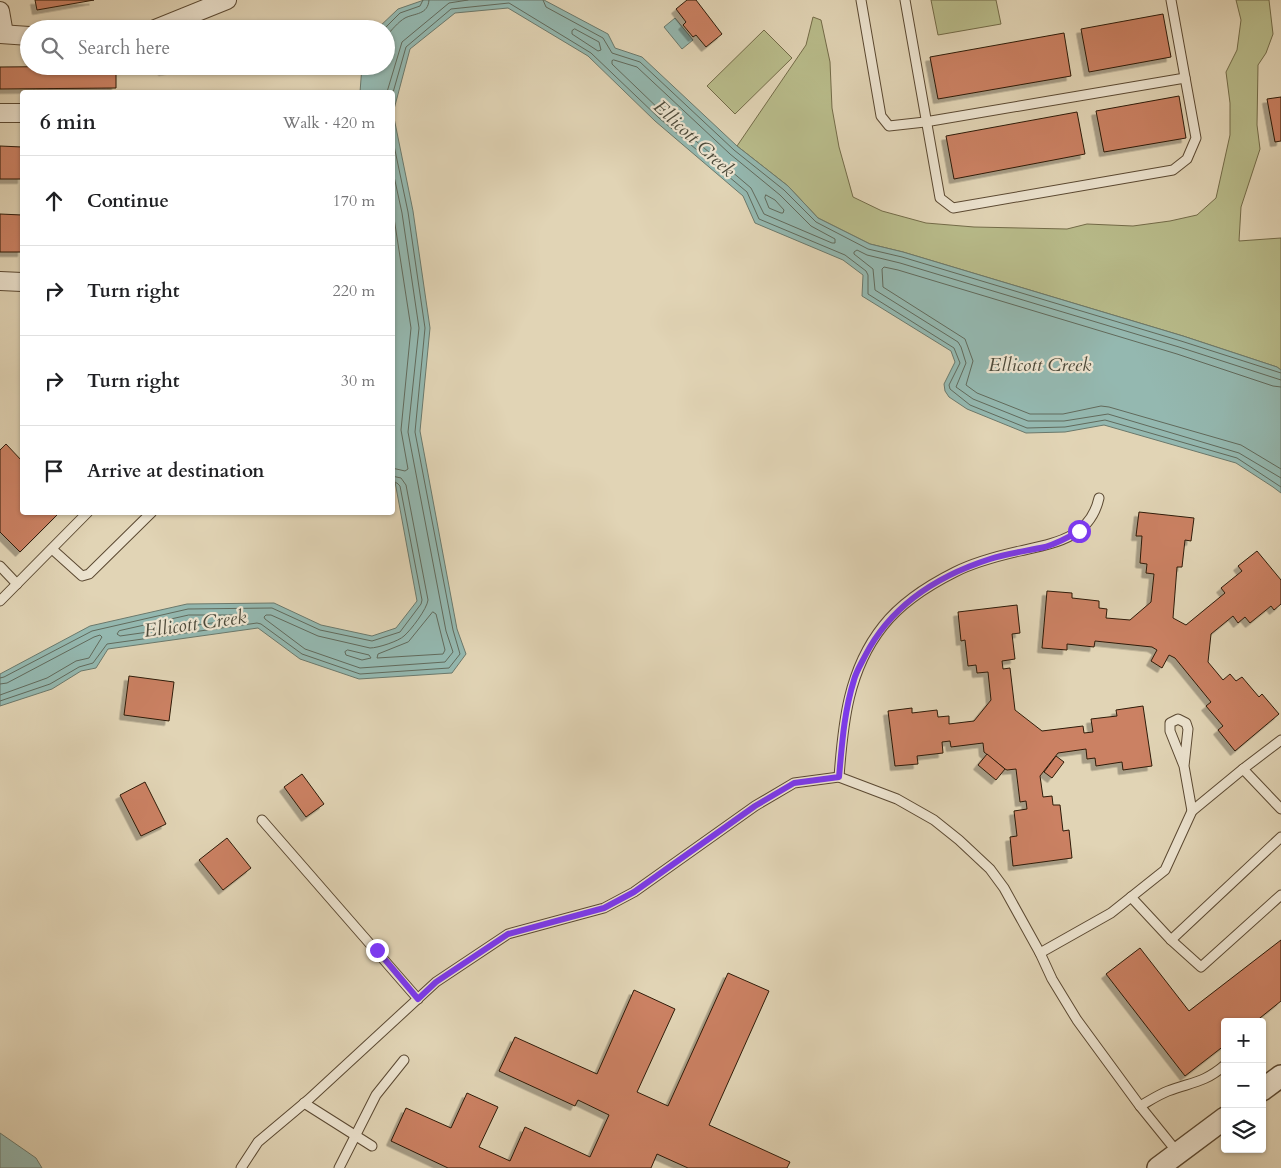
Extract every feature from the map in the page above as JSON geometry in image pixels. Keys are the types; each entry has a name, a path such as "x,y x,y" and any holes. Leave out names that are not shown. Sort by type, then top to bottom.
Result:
{"street":[{"path":"177,20 227,0"},
{"path":"0,11 2,34 20,35"},
{"path":"0,113 20,114"},
{"path":"0,282 20,282"},
{"path":"1266,1087 1281,1076"},
{"path":"1158,1168 1221,1121"}],"lane":[{"path":"861,0 881,116 889,126 925,122 1185,78"},
{"path":"905,0 925,122 940,198 953,208 1173,170 1187,159 1196,138 1171,0"},
{"path":"839,777 844,723 854,678 870,647 888,620 900,607 921,591 955,572 991,558 1046,546 1065,539 1079,531 1088,522 1096,509 1099,498"},
{"path":"0,601 85,515"},
{"path":"52,549 82,576 90,574 149,515"},
{"path":"0,566 17,584"},
{"path":"1040,953 1111,913 1165,870 1192,811 1281,740"},
{"path":"1184,766 1192,811"},
{"path":"1243,769 1281,809"},
{"path":"241,1168 258,1142 304,1103 436,982 508,934 604,908 634,892 755,806 794,783 839,777 897,799 934,820 990,869 1004,888 1040,953 1052,979 1077,1020 1140,1106 1178,1153"},
{"path":"262,820 418,999"},
{"path":"1171,940 1238,875 1281,837"},
{"path":"1130,897 1200,968 1281,895"},
{"path":"339,1168 376,1095 404,1060"},
{"path":"1140,1106 1168,1091 1201,1082 1221,1069"},
{"path":"304,1103 372,1146"}],"green space":[{"path":"931,0 996,0 1001,24 938,35"},
{"path":"1236,0 1269,0 1273,34 1266,53 1258,65 1257,125 1260,149 1241,207 1239,241 1281,238 1281,370 1277,367 1183,336 903,252 870,244 818,218 788,186 737,146 806,45 813,17 821,20 830,62 832,108 839,147 853,197 882,211 926,223 974,227 1067,229 1087,224 1133,226 1197,215 1216,198 1230,135 1230,103 1226,72 1237,50 1241,20"},
{"path":"764,30 792,58 735,114 707,86"}],"water":[{"name":"Ellicott Creek","path":"424,0 544,0 608,34 615,48 642,57 737,146 788,186 818,218 870,244 903,252 1183,336 1277,367 1281,370 1281,493 1236,463 1104,425 1065,432 1026,433 967,409 949,397 945,391 944,384 955,362 951,351 862,296 863,275 843,260 755,223 743,196 655,121 588,56 508,8 455,13 410,49 395,105 395,90 360,90 361,75 395,75 395,20 386,20 398,9"},
{"path":"675,18 693,40 682,49 664,27"},
{"name":"Ellicott Creek","path":"395,123 413,211 430,328 420,431 457,629 466,654 452,673 359,679 300,659 258,628 108,649 96,668 81,671 52,689 0,706 0,674 90,626 187,604 274,603 321,625 372,636 396,628 417,601 395,482"},
{"path":"0,1133 36,1158 42,1168 0,1168"}],"building":[{"path":"35,0 94,0 37,10"},
{"path":"687,0 696,0 722,34 706,47 696,35 693,37 683,25 686,22 676,9"},
{"path":"1163,14 1171,57 1089,72 1081,29"},
{"path":"1064,33 1071,76 938,99 930,57"},
{"path":"0,67 20,67 20,75 116,75 116,88 0,89"},
{"path":"1179,96 1186,138 1104,152 1096,111"},
{"path":"1281,97 1281,141 1275,142 1267,99"},
{"path":"1077,112 1085,154 954,179 946,136"},
{"path":"0,146 20,147 20,179 0,179"},
{"path":"0,214 20,215 20,252 0,252"},
{"path":"6,444 20,459 20,515 57,515 20,552 0,532 0,450"},
{"path":"1139,512 1194,518 1191,541 1185,540 1182,567 1177,567 1173,618 1186,625 1225,593 1221,588 1242,571 1238,566 1257,551 1281,580 1281,604 1274,610 1271,606 1250,623 1245,617 1238,623 1233,616 1211,634 1208,662 1223,680 1230,674 1236,681 1242,677 1259,697 1262,694 1279,714 1235,751 1218,730 1223,726 1206,706 1211,702 1175,658 1169,655 1162,668 1151,661 1157,650 1152,647 1095,641 1094,647 1067,644 1067,650 1042,648 1047,591 1072,593 1072,598 1099,601 1099,608 1107,609 1106,618 1130,620 1151,602 1154,574 1146,573 1147,564 1140,563 1142,536 1136,536"},
{"path":"1017,605 1020,633 1012,634 1015,659 1002,661 1003,669 1010,668 1015,710 1042,731 1083,726 1084,733 1093,732 1091,719 1117,716 1116,710 1143,706 1152,766 1123,770 1122,762 1096,766 1095,758 1087,759 1086,749 1058,753 1040,776 1043,797 1052,796 1053,805 1060,805 1063,831 1069,830 1072,858 1013,866 1010,837 1017,836 1014,811 1027,809 1026,801 1020,802 1016,769 1005,769 984,752 983,743 951,747 950,741 942,742 943,753 917,756 918,764 895,766 888,711 912,708 912,713 937,710 938,717 949,716 949,724 974,721 991,700 988,672 977,673 976,665 968,666 965,640 961,641 958,612"},
{"path":"129,676 174,682 169,721 124,715"},
{"path":"987,754 1005,769 996,780 978,765"},
{"path":"1056,756 1064,762 1052,778 1044,772"},
{"path":"302,774 324,804 306,817 284,787"},
{"path":"145,782 166,824 141,836 120,795"},
{"path":"227,838 251,868 223,890 199,860"},
{"path":"1281,940 1281,1001 1260,1018 1221,1018 1221,1048 1185,1076 1106,974 1140,948 1189,1011"},
{"path":"728,973 769,991 709,1125 790,1162 787,1168 688,1168 657,1154 651,1168 448,1168 391,1141 406,1108 451,1128 467,1093 498,1107 479,1147 510,1161 525,1127 590,1157 609,1115 578,1100 575,1106 499,1071 515,1037 597,1074 634,990 675,1009 637,1092 668,1106"}],"route":[{"path":"377,950 418,999 436,982 508,934 604,908 634,892 755,806 794,783 839,777 844,723 854,678 882,626 900,607 921,591 955,572 991,558 1046,546 1079,531"}]}
